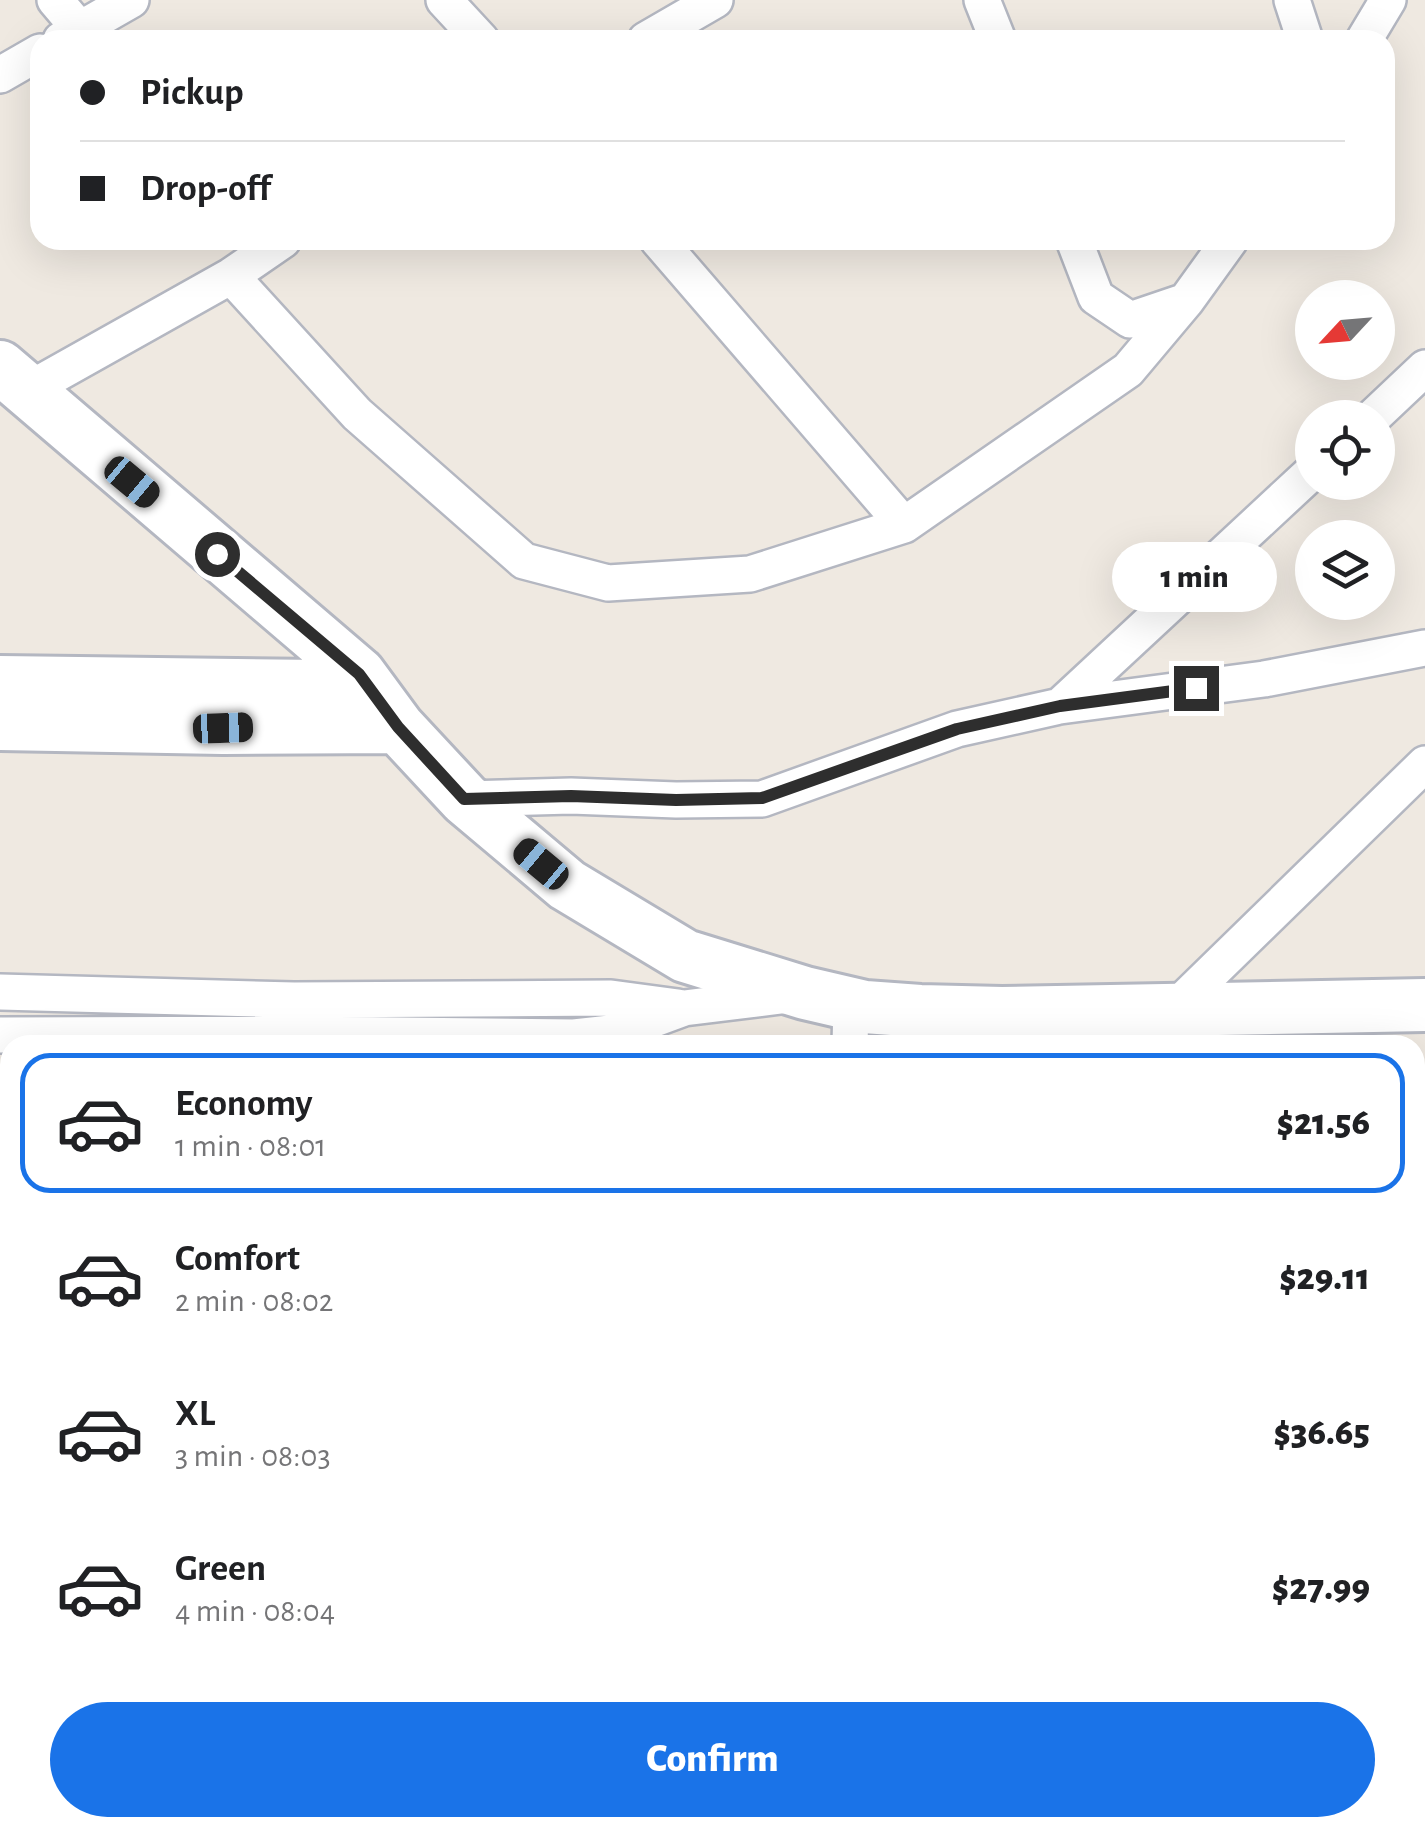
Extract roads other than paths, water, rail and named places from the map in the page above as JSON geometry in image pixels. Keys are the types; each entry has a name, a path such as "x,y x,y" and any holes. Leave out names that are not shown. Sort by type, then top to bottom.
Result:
{"street":[{"path":"55,0 73,30"},
{"path":"86,30 131,0"},
{"path":"444,0 472,30"},
{"path":"663,30 714,0"},
{"path":"982,0 994,30"},
{"path":"1292,0 1302,30"},
{"path":"1370,30 1388,0"},
{"path":"0,75 30,58"},
{"path":"269,250 230,276 13,379 359,674 398,727 464,799 567,885 685,956 836,1014"},
{"path":"667,250 904,525"},
{"path":"1078,250 1096,298 1130,320 1186,301"},
{"path":"230,276 357,414 524,561 608,583 750,574 904,525 1128,370 1223,250"},
{"path":"1391,400 1425,368"},
{"path":"1060,706 1295,488"},
{"path":"464,799 762,798 957,729 1060,706 1264,679 1425,648"},
{"path":"0,682 318,686 359,674"},
{"path":"0,724 398,727"},
{"path":"1173,1010 1425,764"},
{"path":"0,992 294,1000 611,998 684,1008 836,1014 920,1011 1001,1029 1173,1010 1425,1005"},
{"path":"597,1035 620,1032 684,1008"}]}
